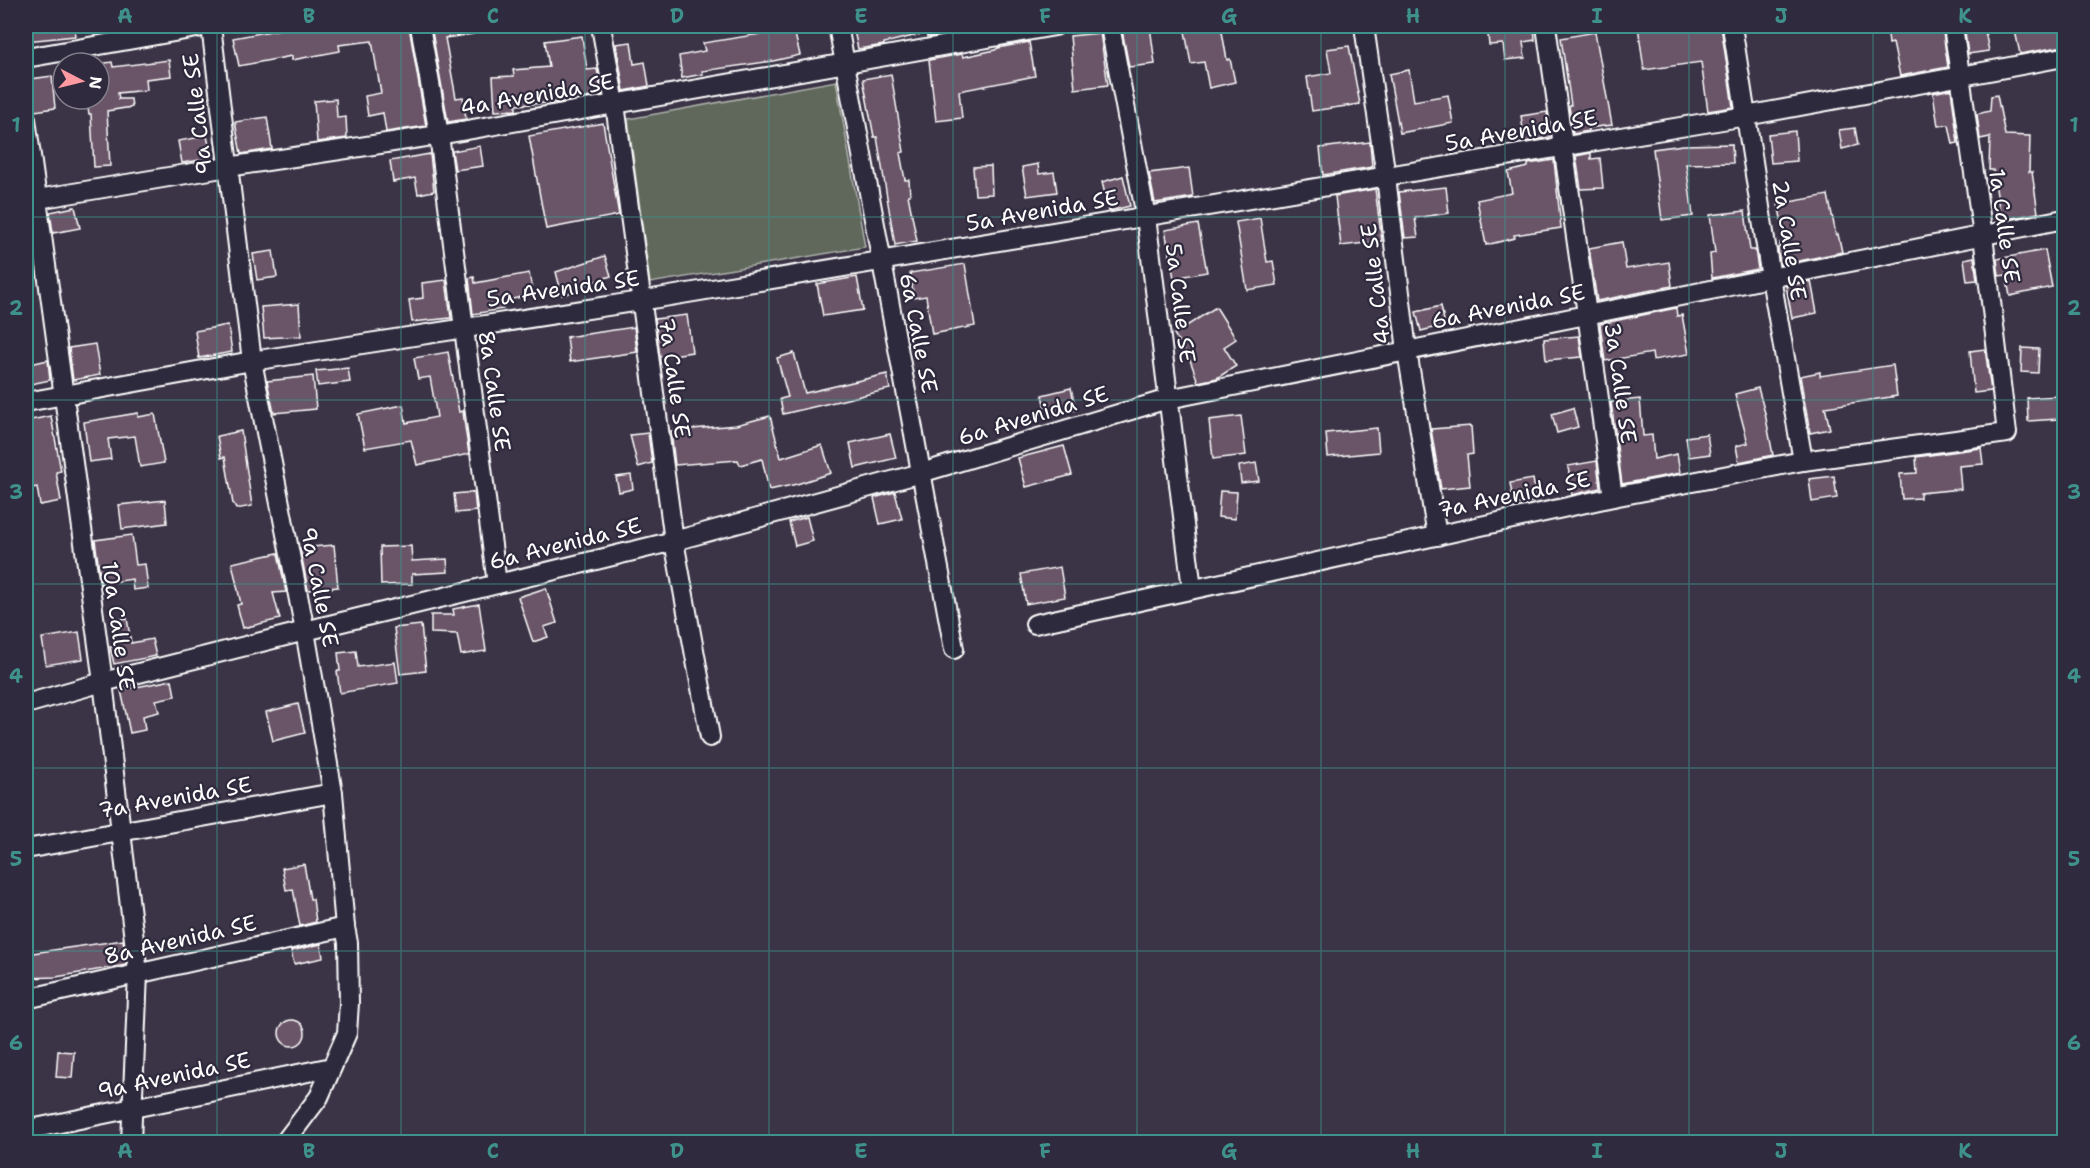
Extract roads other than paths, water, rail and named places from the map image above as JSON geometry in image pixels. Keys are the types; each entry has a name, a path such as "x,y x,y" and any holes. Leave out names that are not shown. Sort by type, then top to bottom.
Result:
{"street":[{"path":"26,58 209,26"},
{"name":"9a Calle SE","path":"209,26 252,361 305,631 333,793 348,955 347,1033 319,1097 285,1143"},
{"name":"8a Calle SE","path":"420,26 438,135 497,584"},
{"name":"7a Calle SE","path":"601,26 615,105 674,541 710,737"},
{"name":"6a Calle SE","path":"838,26 954,649"},
{"name":"4a Avenida SE","path":"31,200 615,105 1055,26"},
{"name":"5a Calle SE","path":"1110,26 1146,217 1192,589"},
{"name":"4a Calle SE","path":"1364,26 1386,177 1407,351 1437,536"},
{"name":"3a Calle SE","path":"1546,26 1613,497"},
{"name":"2a Calle SE","path":"1732,26 1771,278 1803,461"},
{"name":"1a Calle SE","path":"1953,26 1983,236 2007,433"},
{"name":"5a Avenida SE","path":"26,402 252,361 640,301 1564,147 2064,57"},
{"name":"10a Calle SE","path":"26,119 31,200 63,397 103,682 138,973 131,1143"},
{"name":"6a Avenida SE","path":"26,704 305,631 674,541 921,473 1168,399 2064,219"},
{"name":"7a Avenida SE","path":"1035,624 1613,497 1803,461 2007,433"},
{"name":"7a Avenida SE","path":"26,849 333,793"},
{"name":"8a Avenida SE","path":"26,999 345,927"},
{"name":"9a Avenida SE","path":"26,1130 332,1067"}]}
